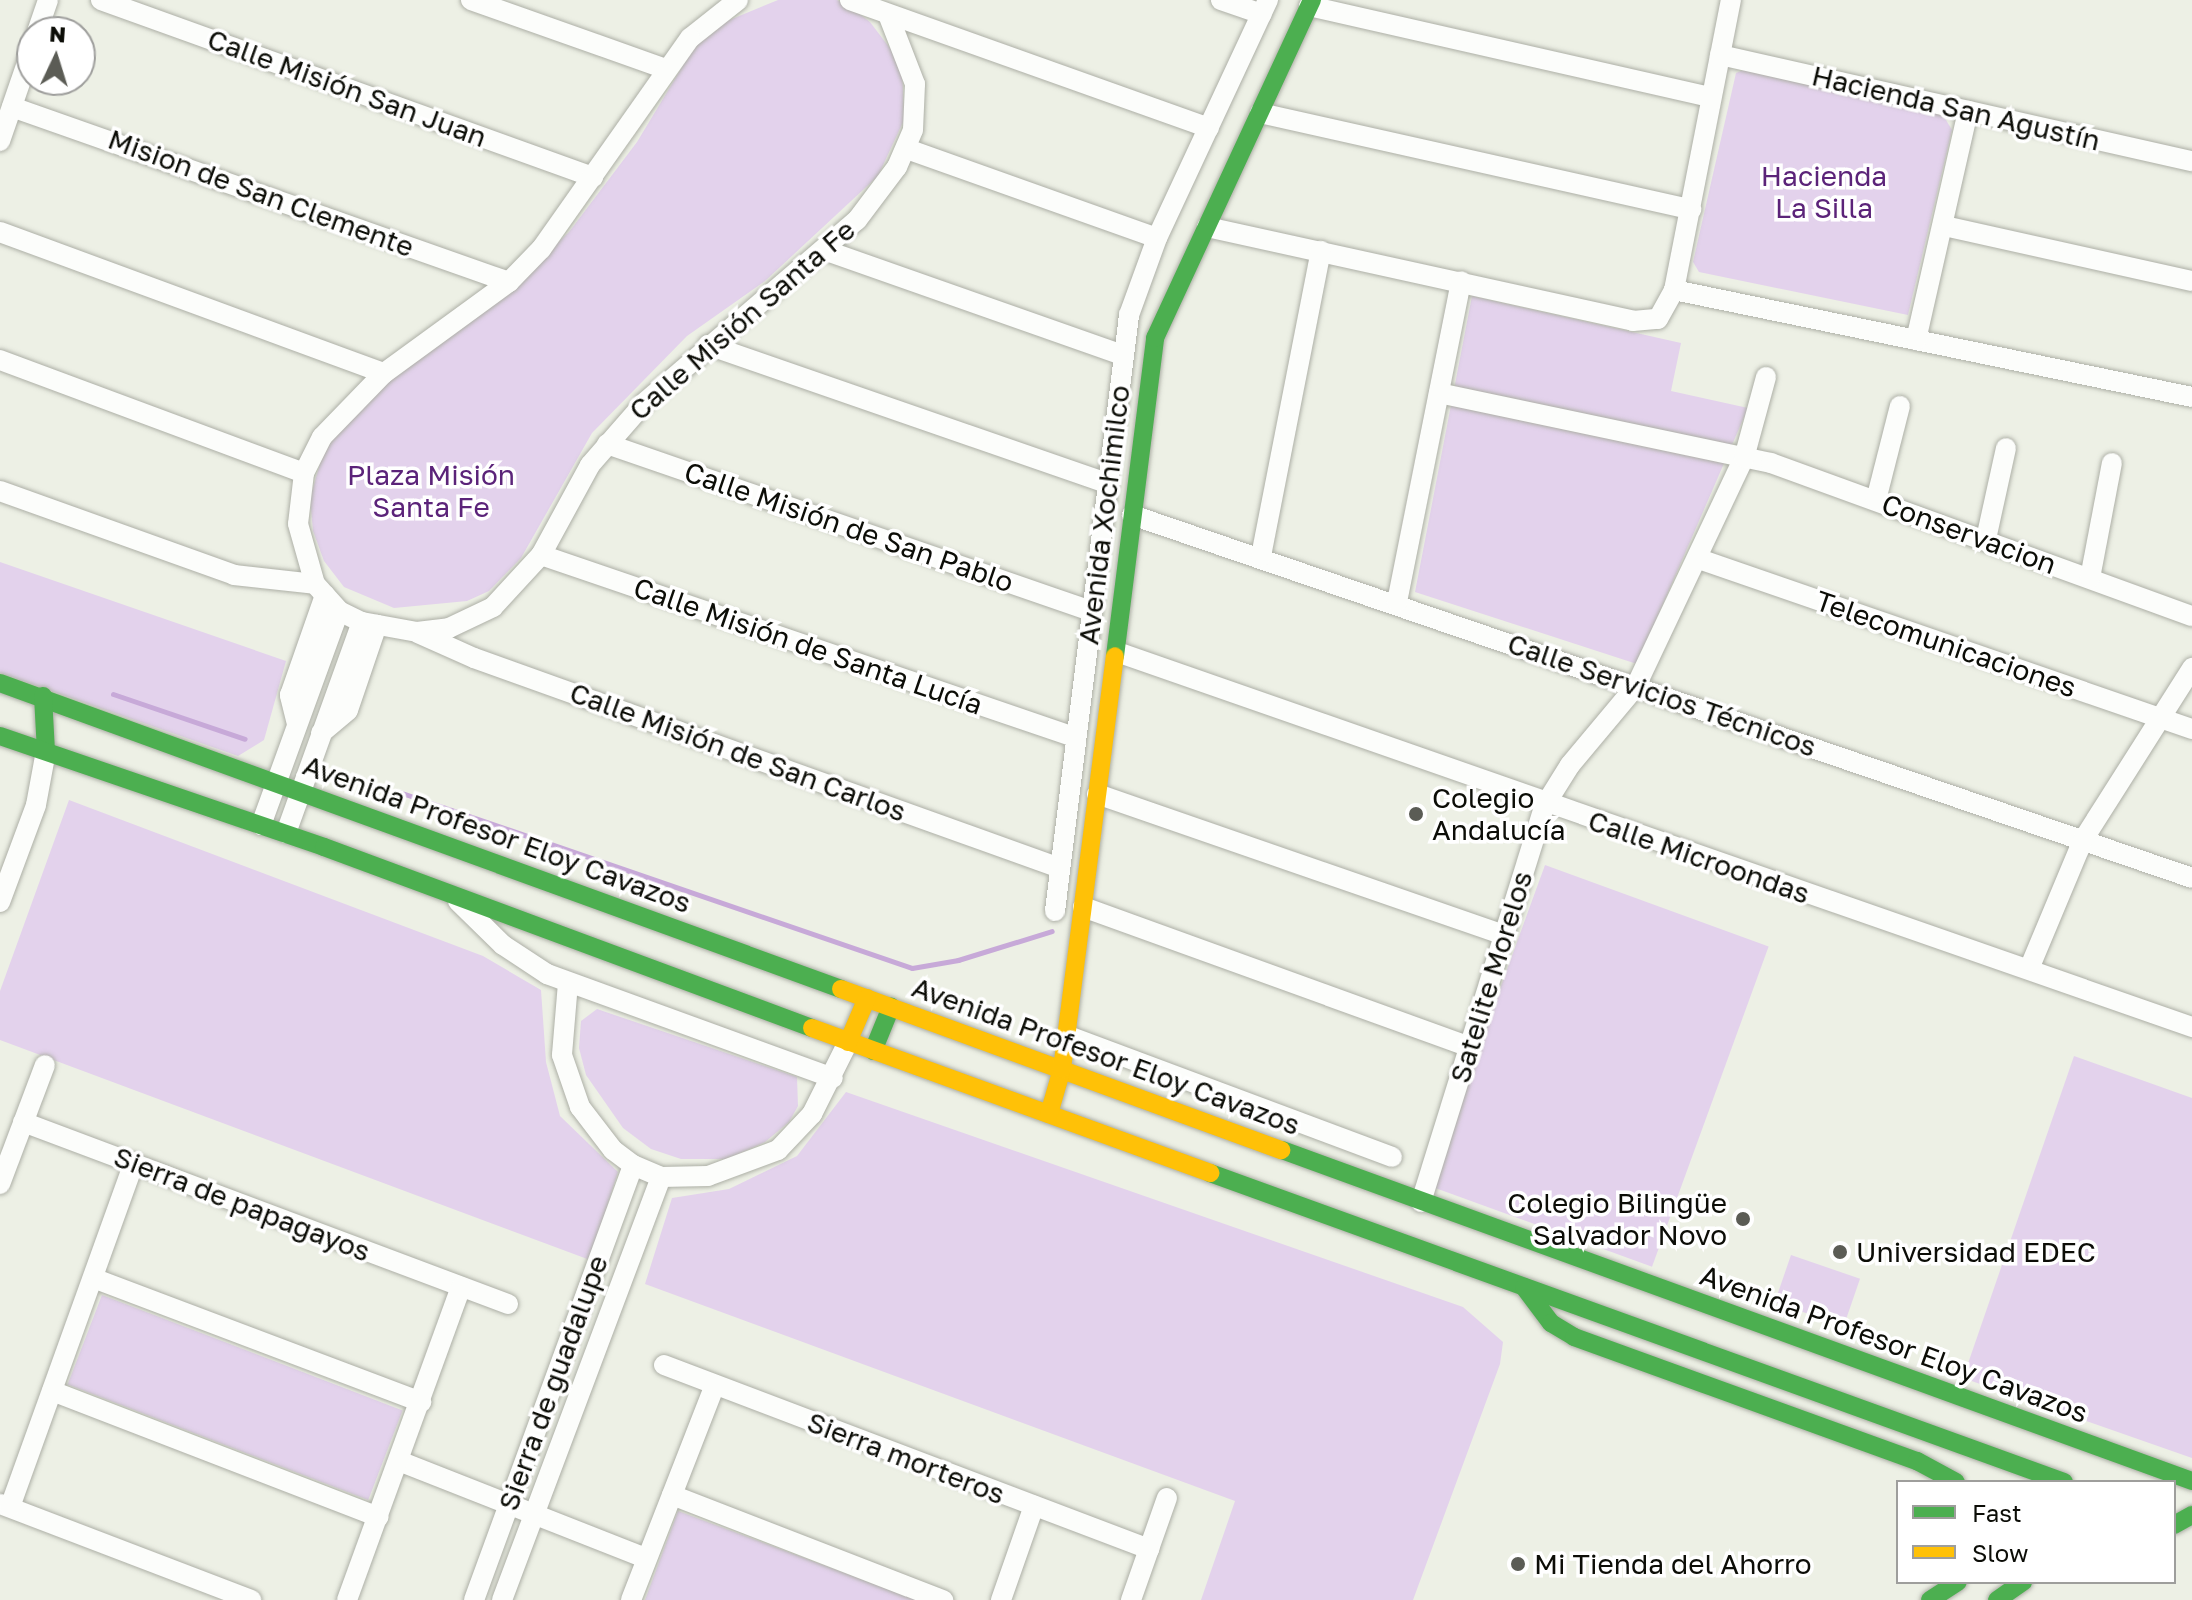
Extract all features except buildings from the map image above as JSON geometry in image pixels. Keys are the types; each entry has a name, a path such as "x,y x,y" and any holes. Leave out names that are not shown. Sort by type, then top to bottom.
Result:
{"main road":[{"name":"Avenida Xochimilco","path":"1049,1114 1062,1069 1155,338 1310,3"},
{"name":"Avenida Profesor Eloy Cavazos","path":"0,683 43,696 1421,1202 2192,1481"},
{"path":"43,696 46,751"},
{"path":"0,736 286,833 848,1042 2059,1480"},
{"path":"848,1042 867,998"},
{"path":"873,1051 891,1007"},
{"path":"1524,1287 1551,1323 1574,1337 1861,1441 1951,1480"},
{"path":"1861,1441 1952,1441"},
{"path":"1997,1600 2020,1584"}],"street":[{"name":"Calle Misión San Juan","path":"101,0 593,177"},
{"path":"471,0 666,69"},
{"name":"Calle Misión Santa Fe","path":"738,0 700,28 666,69 541,249 509,282 384,373 344,410 304,473 297,500 298,524 320,590 339,611 369,624 417,632 449,628 493,607 541,555 568,501 607,444 672,375 827,251 879,195 907,149 915,84 889,17"},
{"path":"850,0 889,17 1209,128"},
{"path":"1055,911 1074,737 1132,301 1157,238 1265,7 1221,0"},
{"path":"1207,227 1633,321 1658,319 1674,290 1731,0"},
{"path":"1310,3 1710,97"},
{"name":"Hacienda San Agustín","path":"1720,55 2192,161"},
{"path":"0,141 16,95"},
{"name":"Mision de San Clemente","path":"12,107 509,282"},
{"path":"1916,340 1968,111"},
{"path":"1260,113 1691,209"},
{"path":"907,149 1157,238"},
{"path":"1944,226 2192,281"},
{"path":"0,232 384,373"},
{"path":"827,251 1123,355"},
{"path":"1261,556 1321,251"},
{"path":"1397,602 1461,281"},
{"path":"1674,290 2192,397"},
{"path":"708,345 1109,484"},
{"path":"0,360 304,473"},
{"name":"Satelite Morelos","path":"1421,1202 1545,805 1570,765 1636,686 1699,559 1744,458 1766,377"},
{"name":"Conservacion","path":"1439,393 1771,463 2192,616"},
{"path":"1876,500 1900,406"},
{"name":"Calle Misión de San Pablo","path":"607,444 1091,611"},
{"path":"1986,539 2006,448"},
{"path":"2090,578 2112,463"},
{"path":"0,491 234,575 320,590 290,695 297,724"},
{"name":"Calle Servicios Técnicos","path":"1132,515 1397,602 2192,878"},
{"name":"Calle Misión de Santa Lucía","path":"541,555 1074,737"},
{"name":"Telecomunicaciones","path":"1699,559 2192,729"},
{"path":"261,825 339,611"},
{"path":"286,833 321,733 369,624"},
{"name":"Calle Misión de San Carlos","path":"417,632 474,658 1060,868"},
{"name":"Calle Microondas","path":"1117,652 1545,805 2192,1027"},
{"path":"2029,969 2083,840 2192,668"},
{"path":"0,902 41,788 46,751"},
{"path":"41,788 74,761"},
{"path":"1097,794 1505,935"},
{"path":"450,894 503,945 568,983 833,1078"},
{"path":"1083,907 1470,1047"},
{"path":"568,983 562,1055 568,1082 595,1131 633,1165 661,1177 708,1176 778,1150 812,1114 833,1078 848,1042"},
{"path":"1066,1035 1392,1157"},
{"path":"0,1184 45,1065"},
{"name":"Sierra de papagayos","path":"23,1122 508,1304"},
{"path":"134,1163 52,1391 5,1506 251,1600"},
{"name":"Sierra de guadalupe","path":"474,1600 633,1165"},
{"name":"Sierra de guadalupe","path":"502,1600 661,1177"},
{"path":"93,1278 421,1402"},
{"path":"347,1600 461,1287"},
{"name":"Sierra morteros","path":"664,1365 1149,1549"},
{"path":"631,1600 715,1385"},
{"path":"52,1391 378,1517"},
{"path":"399,1461 645,1558"},
{"path":"672,1495 943,1600"},
{"path":"1131,1600 1167,1498"},
{"path":"1001,1600 1034,1506"}],"green space":[{"name":"Plaza Misión Santa Fe","path":"778,0 837,0 849,6 870,22 902,64 904,120 878,176 765,281 687,336 592,433 521,558 489,591 467,601 394,608 344,587 324,561 313,531 310,498 322,457 344,421 376,390 491,307 569,232 637,142 696,44 715,26"},
{"name":"Hacienda La Silla","path":"1748,68 1943,115 1952,130 1908,315 1699,272 1693,262 1736,73"},
{"path":"1472,296 1681,343 1671,391 1748,408 1637,664 1415,592"},
{"path":"0,562 286,661 264,740 238,756 0,673"},
{"path":"69,800 483,956 541,990 546,1062 560,1116 618,1172 590,1260 0,1040 0,991"},
{"path":"1545,865 1769,946 1652,1267 1428,1185"},
{"path":"597,1009 797,1077 798,1106 789,1122 765,1142 727,1159 681,1159 651,1149 623,1128 586,1075 579,1048 581,1021"},
{"path":"2074,1056 2192,1098 2192,1458 1963,1378"},
{"path":"846,1092 1463,1307 1503,1342 1500,1364 1413,1600 1201,1600 1235,1501 645,1284 672,1198 729,1189 797,1156"},
{"path":"1791,1255 1860,1279 1844,1326 1775,1302"},
{"path":"102,1295 403,1410 368,1500 68,1385"},
{"path":"678,1511 917,1600 645,1600"}],"waterway":[{"path":"113,694 245,739"},
{"path":"399,792 912,968 958,960 1052,931"}],"traffic: fast":[{"path":"1115,656 1155,338 1312,0"},
{"path":"0,683 841,989"},
{"path":"43,696 46,751"},
{"path":"0,736 324,847 812,1028"},
{"path":"873,1051 891,1007"},
{"path":"1282,1150 2192,1481"},
{"path":"1210,1173 2058,1480"},
{"path":"1524,1287 1551,1323 1574,1337 1917,1461 1952,1480"},
{"path":"2176,1524 2192,1515"},
{"path":"1930,1600 1955,1584"},
{"path":"1997,1600 2020,1584"}],"traffic: slow":[{"path":"1049,1114 1062,1069 1115,656"},
{"path":"841,989 1282,1150"},
{"path":"848,1042 867,998"},
{"path":"812,1028 1210,1173"}],"place":[{"name":"Colegio Andalucía","path":"1416,814"},
{"name":"Colegio Bilingüe Salvador Novo","path":"1743,1219"},
{"name":"Universidad EDEC","path":"1840,1252"},
{"name":"Mi Tienda del Ahorro","path":"1518,1564"}]}
